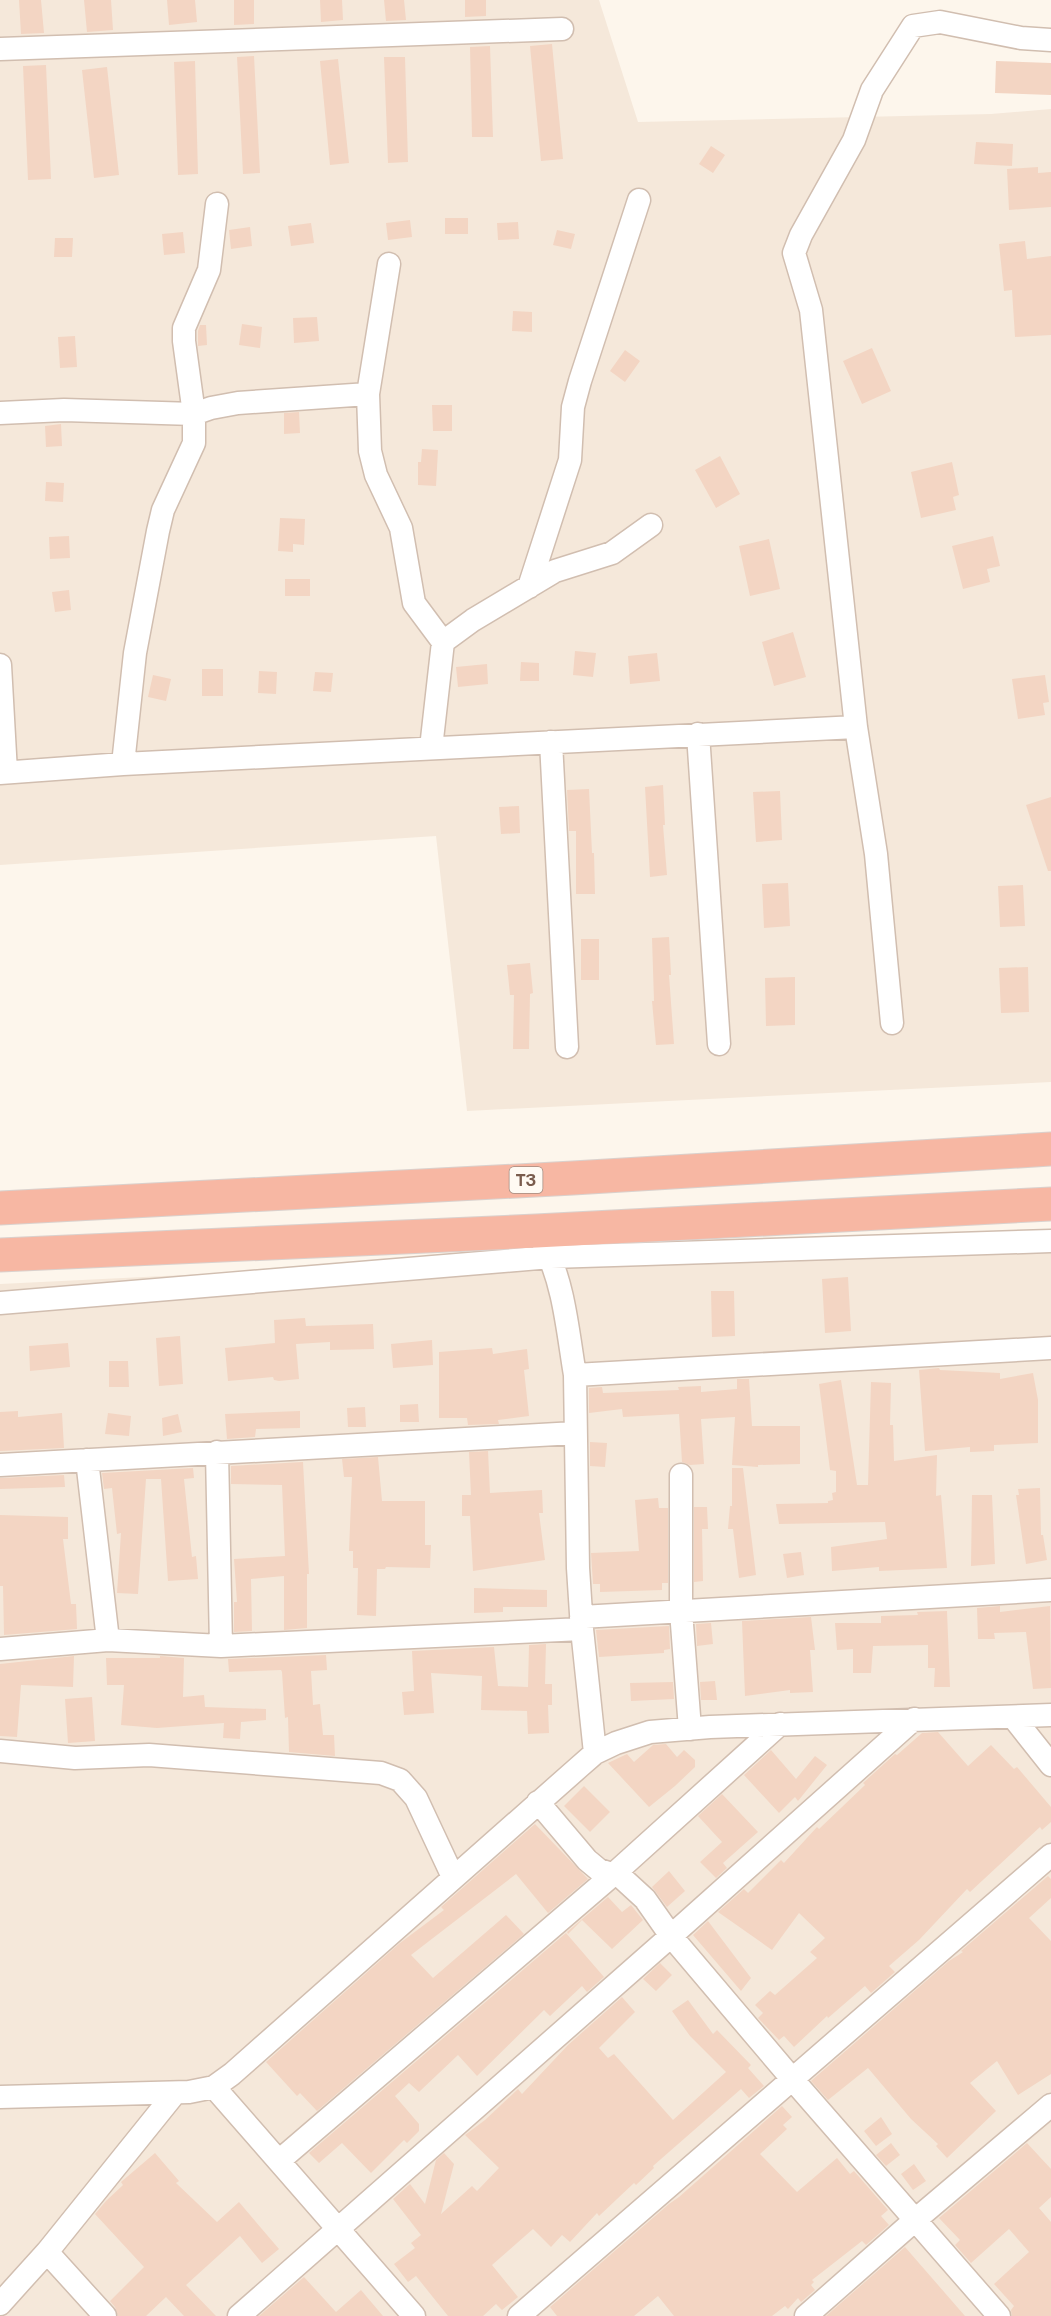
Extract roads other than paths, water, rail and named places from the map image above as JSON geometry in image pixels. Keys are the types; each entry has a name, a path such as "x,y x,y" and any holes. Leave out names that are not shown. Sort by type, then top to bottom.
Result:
{"highway":[{"name":"T3","path":"0,1208 573,1178 1051,1149"},
{"path":"0,1255 544,1244 1051,1204"}],"street":[{"path":"892,1023 876,854 856,727 812,310 795,253 801,235 854,140 872,90 913,26 940,22 1021,38 1051,40"},
{"path":"0,49 562,29"},
{"path":"529,587 570,460 573,407 580,381 639,200"},
{"path":"123,764 135,653 163,510 194,443 194,414 184,328 209,270 217,204"},
{"path":"389,264 368,394 370,451 376,475 401,528 414,603 443,642 430,748"},
{"path":"0,413 64,410 194,414 238,403 368,394"},
{"path":"443,642 555,571 612,553 651,525"},
{"path":"0,665 3,773 123,764 856,727"},
{"path":"698,734 719,1044"},
{"path":"551,742 567,1047"},
{"path":"0,1303 544,1244 1051,1240"},
{"path":"544,1244 564,1311 575,1375 581,1623 596,1754"},
{"path":"575,1375 1051,1348"},
{"path":"0,1465 575,1433"},
{"path":"217,1452 221,1646"},
{"path":"87,1460 108,1640"},
{"path":"681,1475 681,1611 690,1729"},
{"path":"0,1649 108,1640 221,1646 581,1623 681,1611 1051,1590"},
{"path":"0,2097 175,2093 214,2087 232,2074 538,1802 596,1754 616,1743 651,1732 690,1729 1051,1715"},
{"path":"1013,1717 1051,1765"},
{"path":"239,2316 914,1719"},
{"path":"280,2160 615,1873 780,1724"},
{"path":"0,1751 75,1758 148,1755 381,1773 400,1780 416,1798 453,1876"},
{"path":"538,1802 587,1860 600,1870 615,1873 634,1887 645,1899 671,1936 793,2080 999,2316"},
{"path":"519,2316 1051,1855"},
{"path":"214,2087 414,2316"},
{"path":"0,2304 47,2252 175,2093"},
{"path":"806,2316 1051,2105"},
{"path":"47,2252 105,2316"}]}
